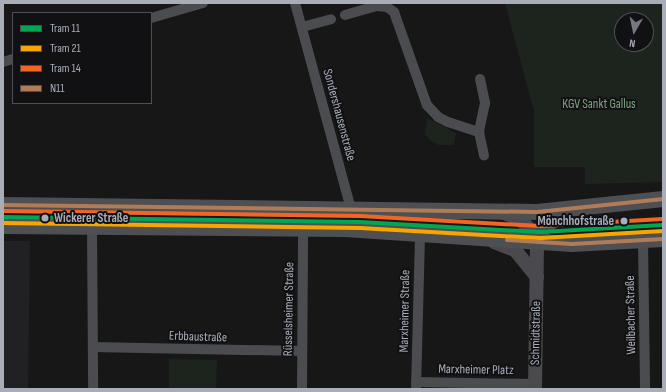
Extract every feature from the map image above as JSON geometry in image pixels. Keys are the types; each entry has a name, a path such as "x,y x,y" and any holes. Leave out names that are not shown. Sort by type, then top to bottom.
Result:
{"main road":[{"path":"3,205 537,212 663,199"},
{"path":"537,242 545,227 572,209"},
{"path":"498,212 521,220 532,232 537,242"},
{"path":"3,226 304,229 420,234 572,244 663,239"},
{"path":"487,239 515,250 537,278"},
{"name":"Schmidtstraße","path":"535,387 537,242"}],"street":[{"path":"152,18 203,3"},
{"name":"Sondershausenstraße","path":"295,3 350,209"},
{"path":"345,15 377,6 387,7 394,12 427,105 438,117 448,122 479,132"},
{"path":"302,28 331,19"},
{"path":"480,78 485,103 479,132 484,154"},
{"path":"92,226 93,389"},
{"name":"Rüsselsheimer Straße","path":"302,389 304,229"},
{"name":"Marxheimer Straße","path":"416,386 420,234"},
{"name":"Weilbacher Straße","path":"643,240 645,389"},
{"name":"Erbbaustraße","path":"93,347 302,352"},
{"name":"Marxheimer Platz","path":"416,386 535,387"}],"shaded area":[{"path":"3,241 30,241 28,389 3,389"}],"green space":[{"name":"KGV Sankt Gallus","path":"505,3 663,3 663,182 585,184 585,167 534,167 534,111"},
{"path":"427,118 456,133 454,145 439,145 430,140 425,134"},
{"path":"169,359 217,360 216,389 169,389"}],"tram line":[{"name":"14","path":"3,211 360,216 541,226 663,219"},
{"name":"11","path":"3,217 360,222 541,232 663,225"},
{"name":"21","path":"3,223 360,228 541,238 663,231"}],"transit line":[{"name":"N11","path":"3,205 537,212 663,199"},
{"name":"N11","path":"507,240 572,244 663,239"}],"place":[{"name":"Wickerer Straße","path":"45,218"},
{"name":"Mönchhofstraße","path":"624,221"}]}
